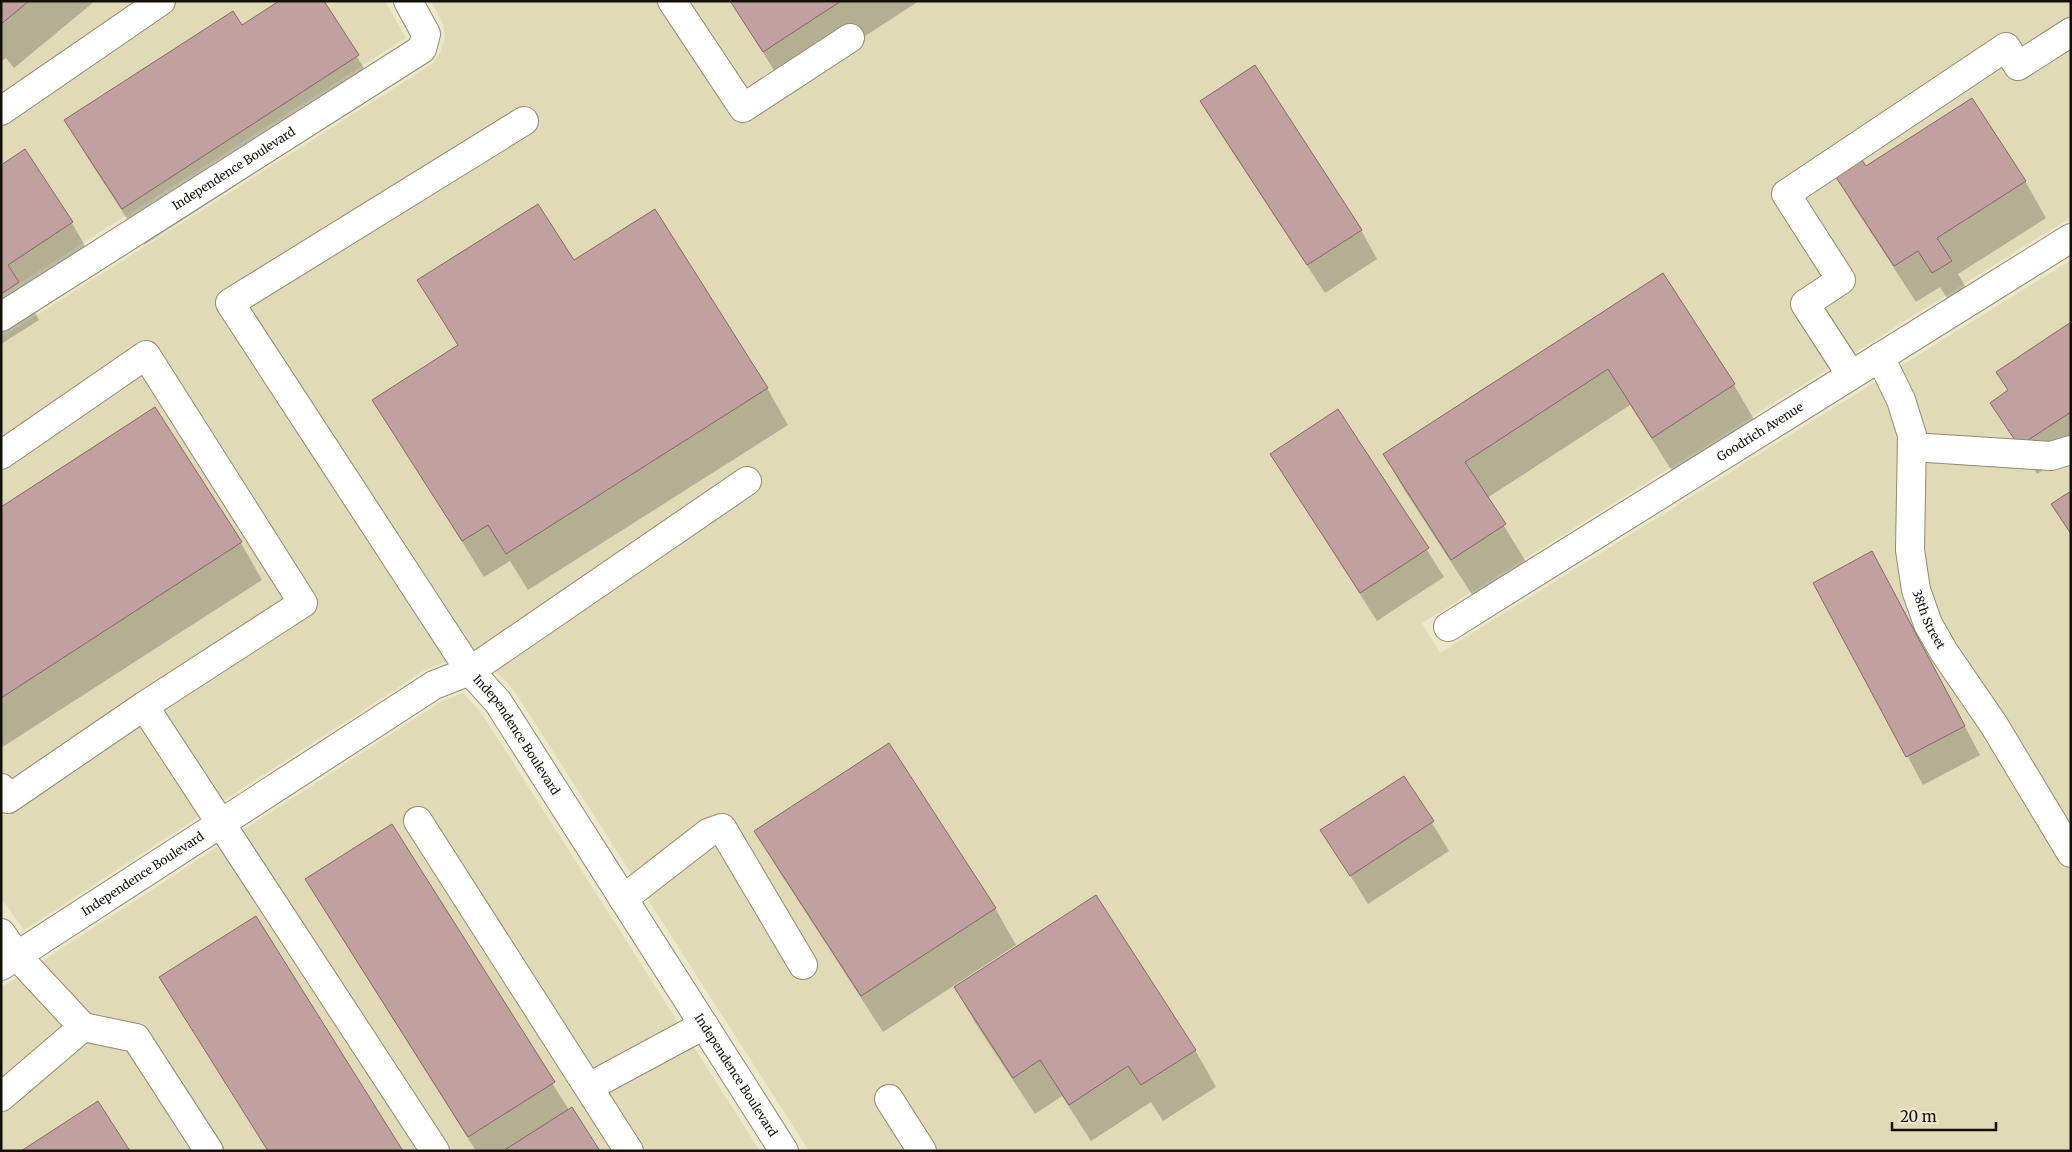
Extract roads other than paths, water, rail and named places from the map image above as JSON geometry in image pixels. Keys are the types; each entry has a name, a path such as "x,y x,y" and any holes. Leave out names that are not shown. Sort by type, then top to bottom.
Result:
{"street":[{"path":"1,111 161,1"},
{"name":"Independence Boulevard","path":"1,317 422,49 426,34 408,1"},
{"path":"672,1 743,108 850,38"},
{"path":"1851,374 1804,304 1841,280 1786,194 2006,47 2018,66 2071,32"},
{"path":"524,121 230,302 470,671 747,481"},
{"name":"Goodrich Avenue","path":"1448,627 2071,238"},
{"path":"1,456 146,355 303,603 144,706 8,798 1,788"},
{"name":"38th Street","path":"1880,357 1901,400 1909,420 1912,435 1910,550 1916,590 1928,624 1944,652 2004,741 2071,853"},
{"path":"1912,447 2051,456 2071,450"},
{"name":"Independence Boulevard","path":"9,961 434,685 470,671 498,702 784,1151"},
{"path":"144,706 220,824 412,1112 435,1151"},
{"path":"418,821 629,1151"},
{"path":"623,899 708,833 722,828 803,965"},
{"path":"1,933 9,961 84,1027 136,1038 209,1151"},
{"path":"589,1087 704,1025"},
{"path":"1,1097 84,1027"},
{"path":"889,1099 922,1151"}]}
